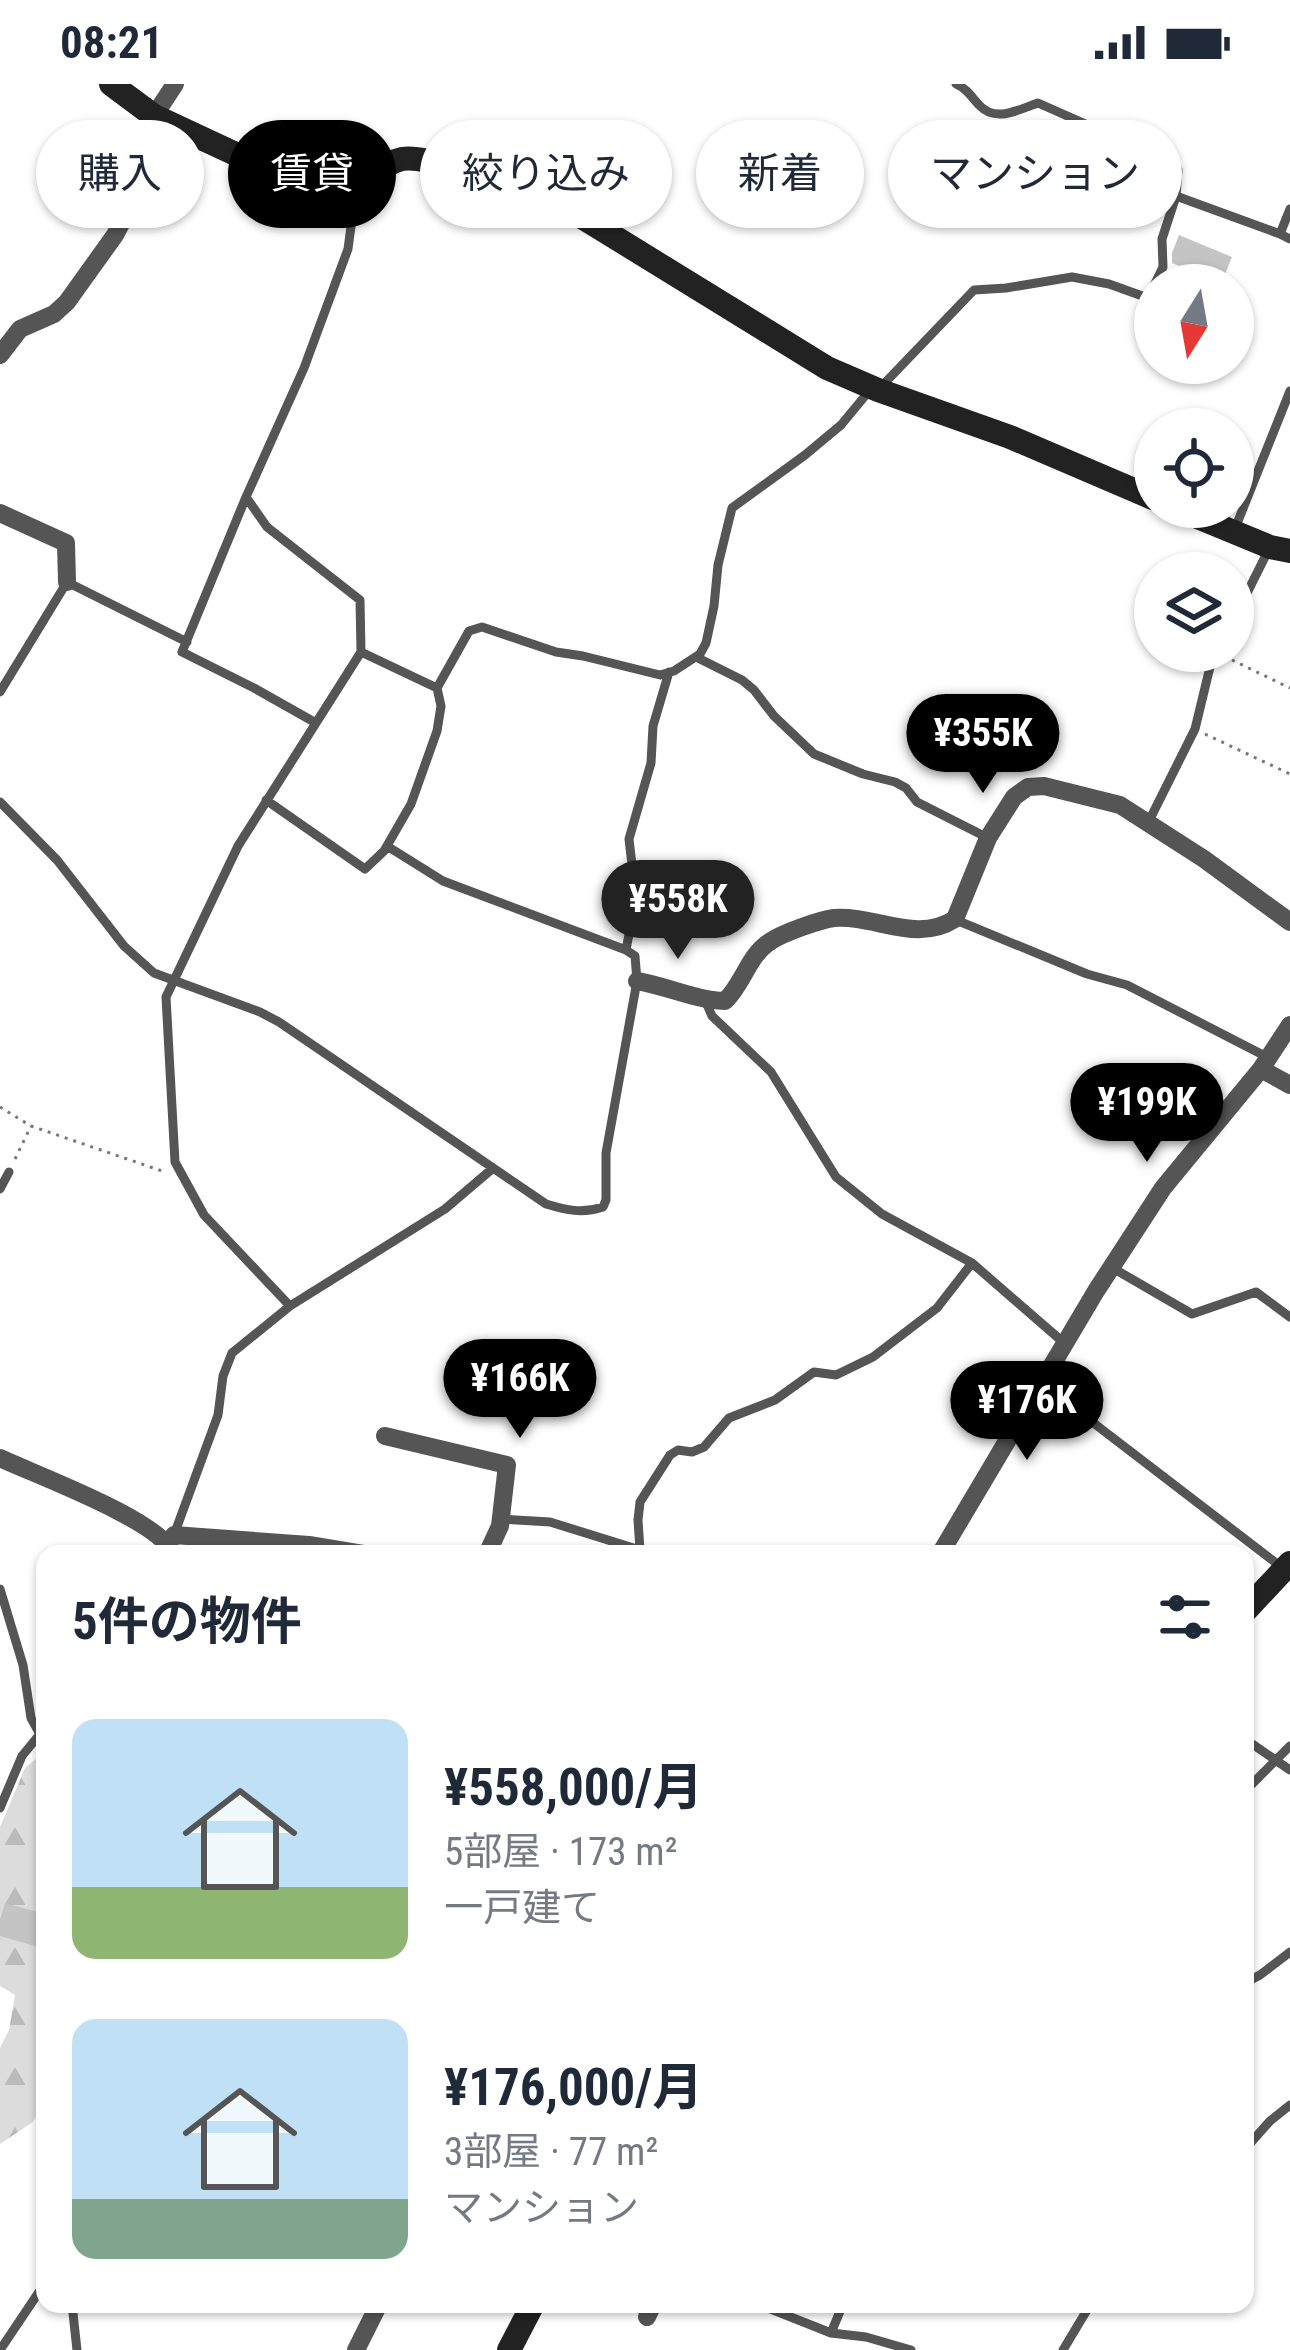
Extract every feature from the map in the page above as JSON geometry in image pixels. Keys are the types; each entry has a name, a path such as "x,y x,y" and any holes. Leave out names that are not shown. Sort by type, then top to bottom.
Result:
{"street":[{"path":"111,84 154,116 228,150"},
{"path":"0,355 20,329 54,314 67,302 115,235 154,116 175,84"},
{"path":"396,161 433,162 577,214 827,368 1134,490"},
{"path":"0,513 66,542 67,582"},
{"path":"1222,528 1280,549"},
{"path":"637,981 725,1001 756,953 772,939 831,918 922,931 944,926 955,919 988,838 1015,797 1028,787 1044,785 1120,805 1149,821 1290,922"},
{"path":"945,1545 1162,1188 1265,1064 1290,1025"},
{"path":"1265,1064 1290,1085"},
{"path":"385,1436 507,1465 501,1519 491,1545"},
{"path":"0,1458 145,1524 168,1545"},
{"path":"1254,1601 1287,1566"},
{"path":"356,2350 374,2313"},
{"path":"517,2347 530,2313"}],"lane":[{"path":"956,84 964,86 985,112 996,116 1038,103 1076,120"},
{"path":"1182,198 1285,237 1290,208"},
{"path":"316,723 182,652 304,368 350,228"},
{"path":"266,800 365,869 387,846 411,804 437,731 441,706 437,688 469,631 482,628 556,652 660,675 696,657 706,643 733,508 841,425 974,290 1072,277 1148,298 1163,267 1166,228"},
{"path":"1234,533 1290,392"},
{"path":"246,497 267,527 360,600 362,652 238,846 166,997 175,1162 204,1215 290,1306"},
{"path":"1254,589 1280,549"},
{"path":"0,692 67,582 187,642"},
{"path":"362,652 437,688"},
{"path":"696,657 742,680 814,754 896,782 917,802 988,838"},
{"path":"626,950 634,890 629,839 651,763 652,726 669,672"},
{"path":"1149,821 1195,729 1209,672"},
{"path":"0,802 57,860 124,946 154,973 279,1022 546,1204 571,1211 602,1207 606,1153 637,981 635,956 443,881 387,846"},
{"path":"955,919 1087,974 1127,985 1265,1064"},
{"path":"705,1000 712,1016 771,1072 836,1178 882,1214 972,1263 1064,1343"},
{"path":"171,1545 218,1415 223,1376 232,1353 290,1306 445,1209 492,1169"},
{"path":"0,1189 9,1172"},
{"path":"640,1545 640,1502 670,1455 704,1447 729,1418 776,1400 814,1372 836,1375 873,1357 937,1308 972,1263"},
{"path":"1111,1267 1192,1314 1256,1292 1290,1317"},
{"path":"1039,1388 1088,1418 1287,1566"},
{"path":"501,1519 550,1522 619,1545"},
{"path":"0,1589 36,1726"},
{"path":"0,1808 22,1756 36,1743"},
{"path":"1254,1745 1290,1770"},
{"path":"1254,1782 1290,1746"},
{"path":"1254,1979 1290,1952"},
{"path":"1254,2139 1290,2105"},
{"path":"0,2350 36,2296"},
{"path":"73,2313 77,2350"},
{"path":"781,2313 831,2333 911,2350"},
{"path":"831,2333 839,2313"},
{"path":"1063,2350 1087,2313"}],"path":[{"path":"1254,670 1290,688"},
{"path":"1195,729 1290,774"},
{"path":"0,1107 31,1126 184,1178"},
{"path":"9,1172 31,1126"}],"green space":[{"path":"36,1759 36,2116 0,2144 0,2048 9,2030 15,1995 0,1986 0,1827 25,1768"}],"building":[{"path":"1179,235 1232,257 1229,264 1174,264 1172,253"},
{"path":"5,1903 36,1912 36,1946 0,1936"}]}
